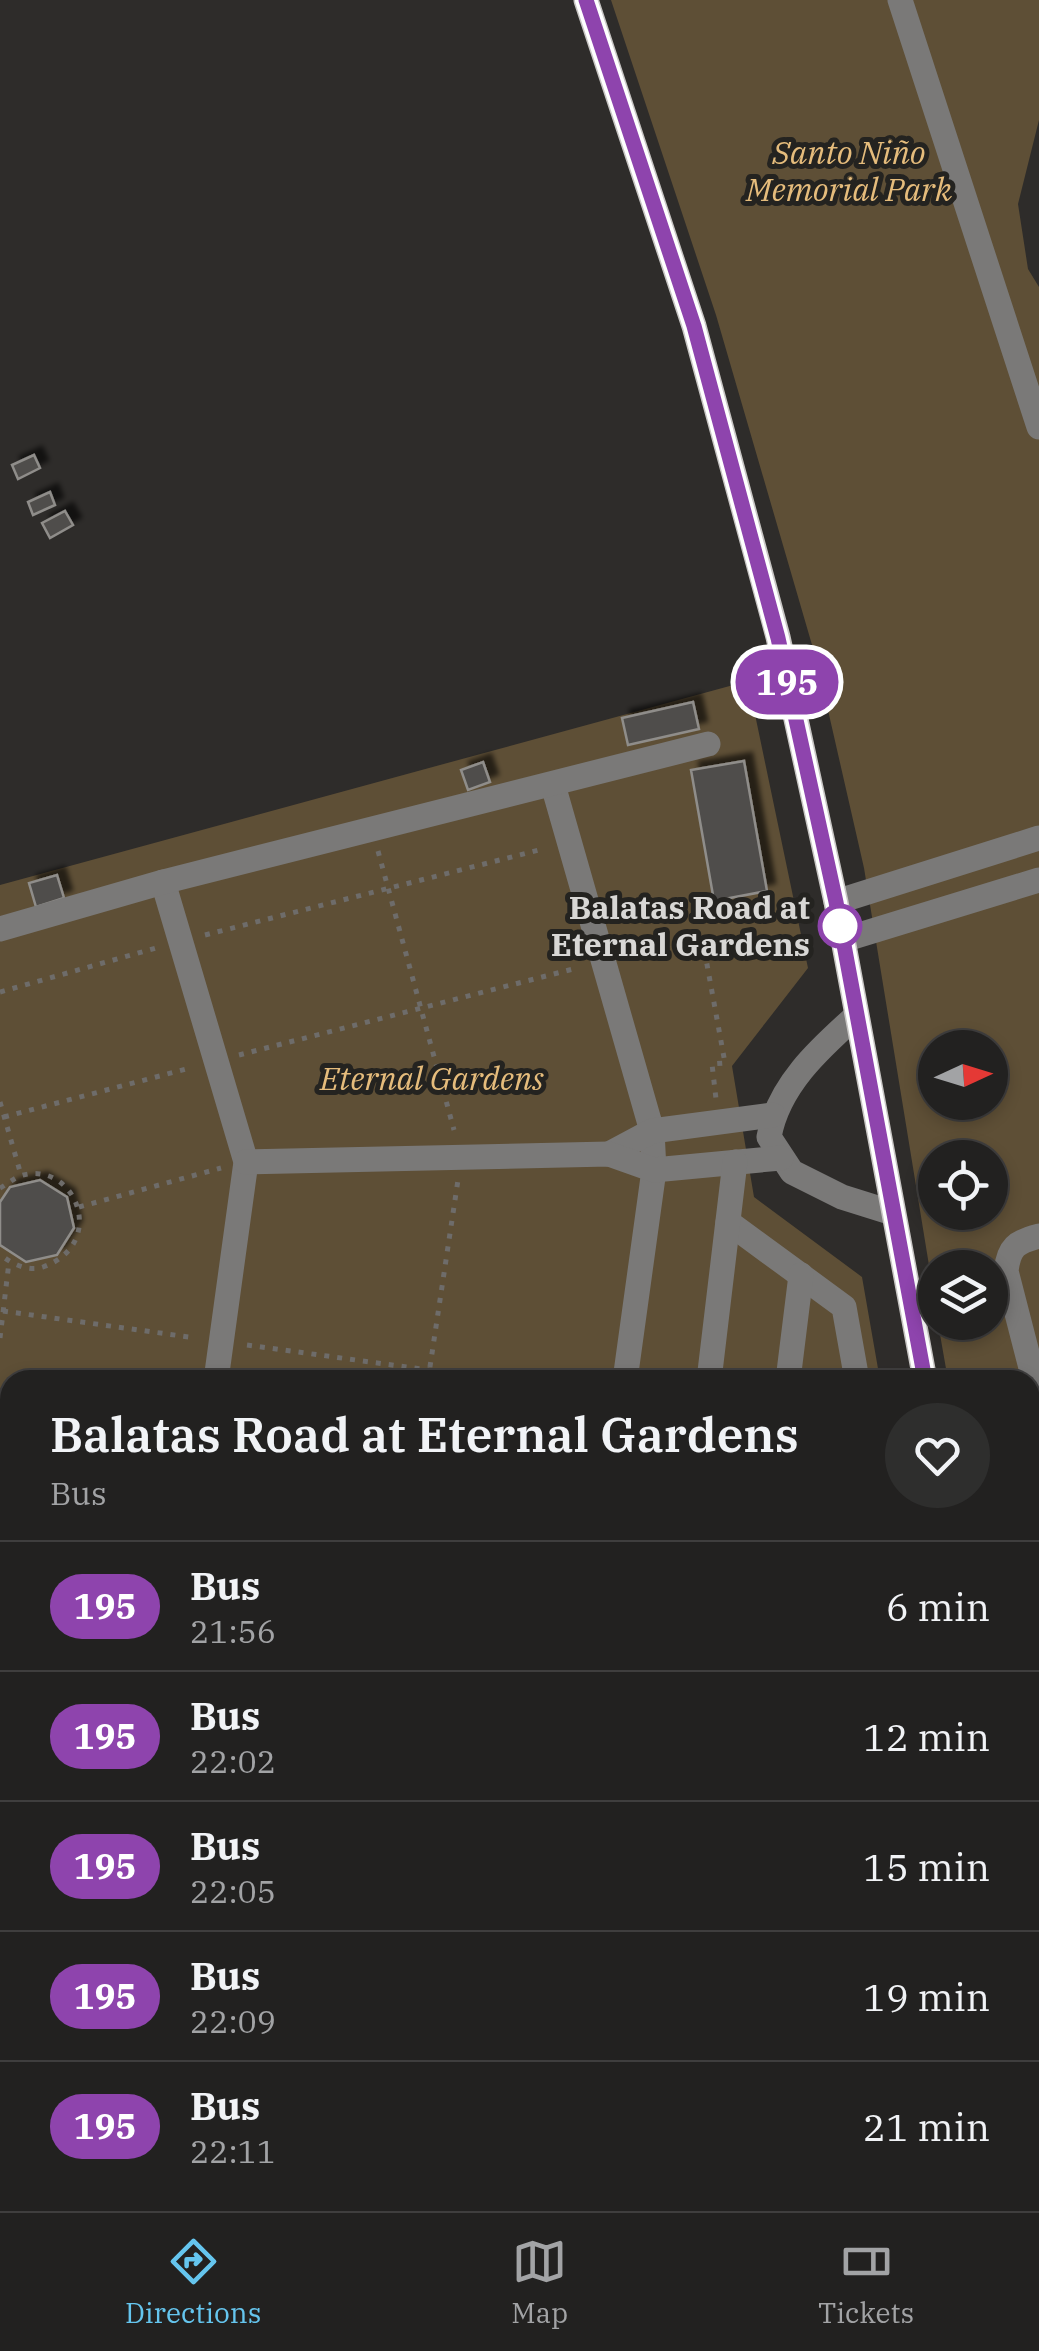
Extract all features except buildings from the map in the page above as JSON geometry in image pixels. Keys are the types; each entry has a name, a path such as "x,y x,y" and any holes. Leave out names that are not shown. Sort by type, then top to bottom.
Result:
{"main road":[{"path":"586,0 694,326 778,638 836,902 923,1370"}],"street":[{"path":"900,0 1039,427"},
{"path":"0,929 163,882 373,832 708,744"},
{"path":"553,785 652,1131 654,1170 627,1370"},
{"path":"836,902 1039,838"},
{"path":"843,940 1039,880"},
{"path":"163,882 246,1162 217,1370"},
{"path":"856,1016 818,1049 773,1114 769,1136 792,1172 803,1179 893,1214"},
{"path":"609,1154 652,1131 773,1114"},
{"path":"246,1162 609,1154 654,1170 781,1158"},
{"path":"709,1370 735,1162"},
{"path":"728,1222 844,1306 855,1370"},
{"path":"1032,1370 1006,1271 1008,1254 1018,1241 1039,1236"},
{"path":"789,1370 801,1275"}],"path":[{"path":"373,832 461,1158 430,1368"},
{"path":"0,992 388,886 570,843"},
{"path":"4,1117 702,937 725,1063 712,1064 718,1123"},
{"path":"0,1102 21,1175"},
{"path":"79,1207 246,1162"},
{"path":"0,1188 21,1175 45,1175 66,1186 79,1207 79,1236 64,1259 36,1270 9,1262 0,1254"},
{"path":"0,1338 9,1262"},
{"path":"3,1311 442,1370"}],"green space":[{"name":"Santo Niño Memorial Park","path":"611,0 1039,0 1039,120 1018,204 1028,269 1039,287 1039,1370 946,1370 941,1340 1008,1340 1008,1250 926,1250 923,1230 1008,1230 1008,1140 918,1140 918,1198 864,868 817,662 716,315"},
{"name":"Eternal Gardens","path":"748,681 808,968 732,1066 754,1197 862,1277 878,1370 0,1370 0,885"}],"bus line":[{"name":"195","path":"586,0 694,326 778,638 836,902 923,1370"}],"place":[{"name":"Balatas Road at Eternal Gardens","path":"840,926"}]}
